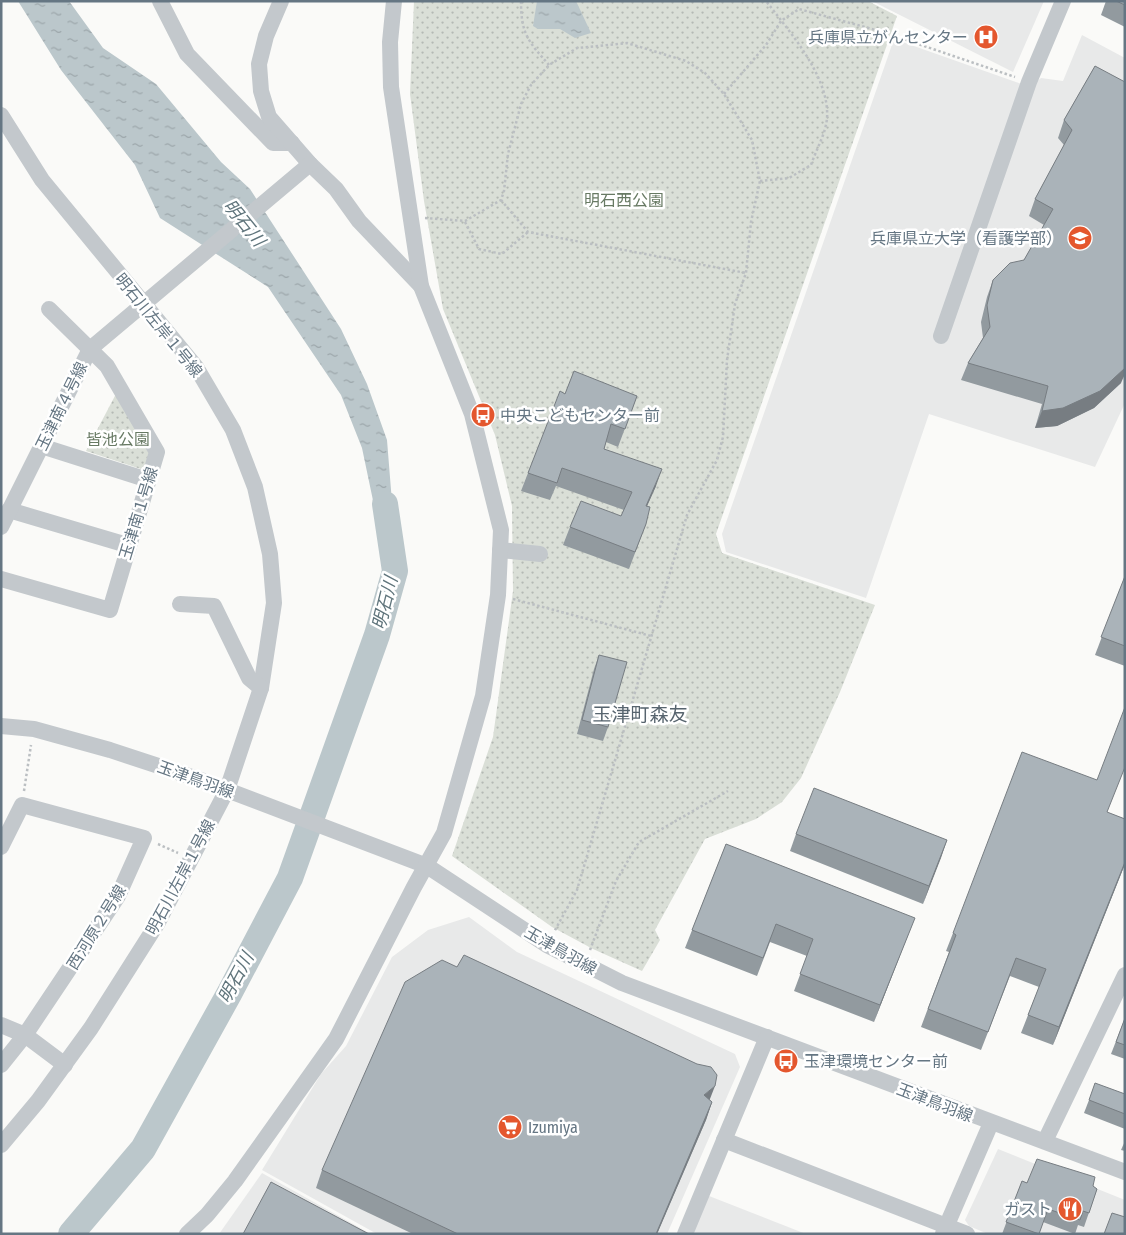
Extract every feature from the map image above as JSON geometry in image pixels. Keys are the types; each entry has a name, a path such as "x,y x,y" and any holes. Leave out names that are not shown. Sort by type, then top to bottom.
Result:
{"street":[{"path":"160,1 188,54 273,143 292,143"},
{"path":"281,1 266,36 259,64 261,90 269,117 310,164 336,189 360,222 421,286"},
{"path":"187,1234 207,1215 235,1181 336,1040 414,887 444,833 483,696 498,595 500,550 498,513 472,414 421,286 391,87 390,42 394,1"},
{"path":"941,336 1029,82 1063,1"},
{"name":"明石川左岸１号線","path":"1,115 42,180 109,264 196,367 233,430 255,487 270,554 274,603 261,688 227,790 157,924 91,1028 65,1065 1,1145"},
{"name":"玉津南４号線","path":"1,526 90,349 143,302 310,164"},
{"name":"玉津南１号線","path":"1,579 110,610 127,546 157,452 107,366 49,309"},
{"path":"41,446 148,480"},
{"path":"9,510 127,546"},
{"path":"500,550 540,554"},
{"path":"180,604 214,606 249,678 261,688"},
{"name":"玉津鳥羽線","path":"1,726 34,729 110,750 227,790 427,866 547,944 584,965 622,983 992,1123 1045,1140 1125,1172"},
{"path":"1,847 22,805 144,838"},
{"name":"西河原２号線","path":"1,1065 24,1035 118,896 144,838"},
{"path":"1045,1140 1124,979"},
{"path":"1,1025 24,1035 65,1065"},
{"path":"685,1234 766,1037"},
{"path":"945,1230 992,1123"},
{"path":"724,1140 945,1230 967,1234"}],"path":[{"path":"521,1 521,24 530,43 549,65"},
{"path":"760,181 789,178 811,165 827,118 822,84 766,1"},
{"path":"724,94 766,45 781,21 799,9 883,32 1029,82"},
{"path":"411,217 465,221 501,200 504,191 508,154 521,104 531,85 549,65 577,48 627,43 686,60 704,73 724,94 752,140 760,181 751,222 746,273 736,304 727,360 723,437 717,460 687,515 577,890 547,944"},
{"path":"501,200 528,232 746,273"},
{"path":"465,221 479,249 502,254 528,232"},
{"path":"498,595 651,636"},
{"path":"22,805 34,729"},
{"path":"584,965 616,881 639,842 728,791"},
{"path":"144,838 191,858"}],"shaded area":[{"name":"兵庫県立がんセンター","path":"872,1 1044,1 1013,72"},
{"path":"1082,35 1125,58 1125,403 1095,467 929,414 866,598 726,552 722,534 894,39 1030,87 1041,78 1063,81"},
{"path":"469,917 517,952 735,1054 740,1067 667,1234 377,1234 262,1170 321,1074 346,1046 392,957 428,930"},
{"path":"998,1149 1125,1200 1125,1234 988,1234 969,1226 965,1220"},
{"path":"262,1173 371,1234 219,1234"},
{"path":"704,1194 806,1234 685,1234"}],"green space":[{"name":"明石西公園","path":"414,1 868,1 897,16 716,534 722,553 875,605 840,692 801,778 782,802 756,819 705,839 655,930 660,940 642,971 593,949 552,927 452,856 493,737 513,591 512,506 495,435 443,309 424,201 410,94"},
{"name":"皆池公園","path":"117,392 153,457 144,470 86,451"}],"water":[{"path":"18,1 69,1 103,48 156,84 221,162 250,189 341,329 367,384 387,440 396,552 375,510 362,448 341,395 268,287 160,218 135,165 61,70"},
{"path":"537,1 576,1 591,33 575,38 560,29 538,29 533,26"}],"building":[{"path":"1116,1 1125,1 1125,5"},
{"path":"1095,66 1125,82 1125,368 1100,391 1063,408 1042,411 1048,386 968,363 990,327 987,305 993,280 1010,263 1024,260 1053,209 1035,199 1072,130 1064,120"},
{"path":"574,371 637,396 625,429 611,424 604,449 662,469 646,506 650,507 646,524 635,552 570,527 581,501 621,516 632,492 562,468 557,483 528,473 560,391 565,394"},
{"path":"1125,576 1125,646 1101,637"},
{"path":"599,655 627,662 608,727 582,720"},
{"path":"1125,707 1125,767 1107,812 1125,819 1125,862 1059,1027 1028,1015 1046,969 1016,958 988,1032 928,1009 956,935 953,933 1022,752 1097,780"},
{"path":"814,788 947,840 929,886 796,834"},
{"path":"726,844 915,918 880,1005 800,974 813,939 776,924 763,958 692,930"},
{"path":"464,955 697,1064 711,1067 717,1075 715,1086 704,1095 712,1102 656,1234 458,1234 322,1170 405,982 442,960 457,967"},
{"path":"1125,1018 1125,1045 1116,1042"},
{"path":"1095,1083 1125,1094 1125,1114 1089,1100"},
{"path":"1037,1159 1095,1177 1093,1186 1097,1189 1089,1213 1083,1211 1080,1220 1048,1209 1039,1234 1006,1222 1022,1181 1027,1183"},
{"path":"271,1182 369,1234 243,1234"},
{"path":"1112,1213 1125,1217 1125,1234 1104,1234"}],"waterway":[{"name":"明石川","path":"71,1234 143,1149 229,994 290,878 377,635 395,571 385,504"}],"place":[{"name":"兵庫県立がんセンター","path":"986,37"},
{"name":"兵庫県立大学（看護学部）","path":"1080,238"},
{"name":"中央こどもセンター前","path":"483,415"},
{"name":"玉津環境センター前","path":"786,1061"},
{"name":"Izumiya","path":"510,1127"},
{"name":"ガスト","path":"1070,1209"}],"district":[{"name":"玉津町森友","path":"640,714"}]}
